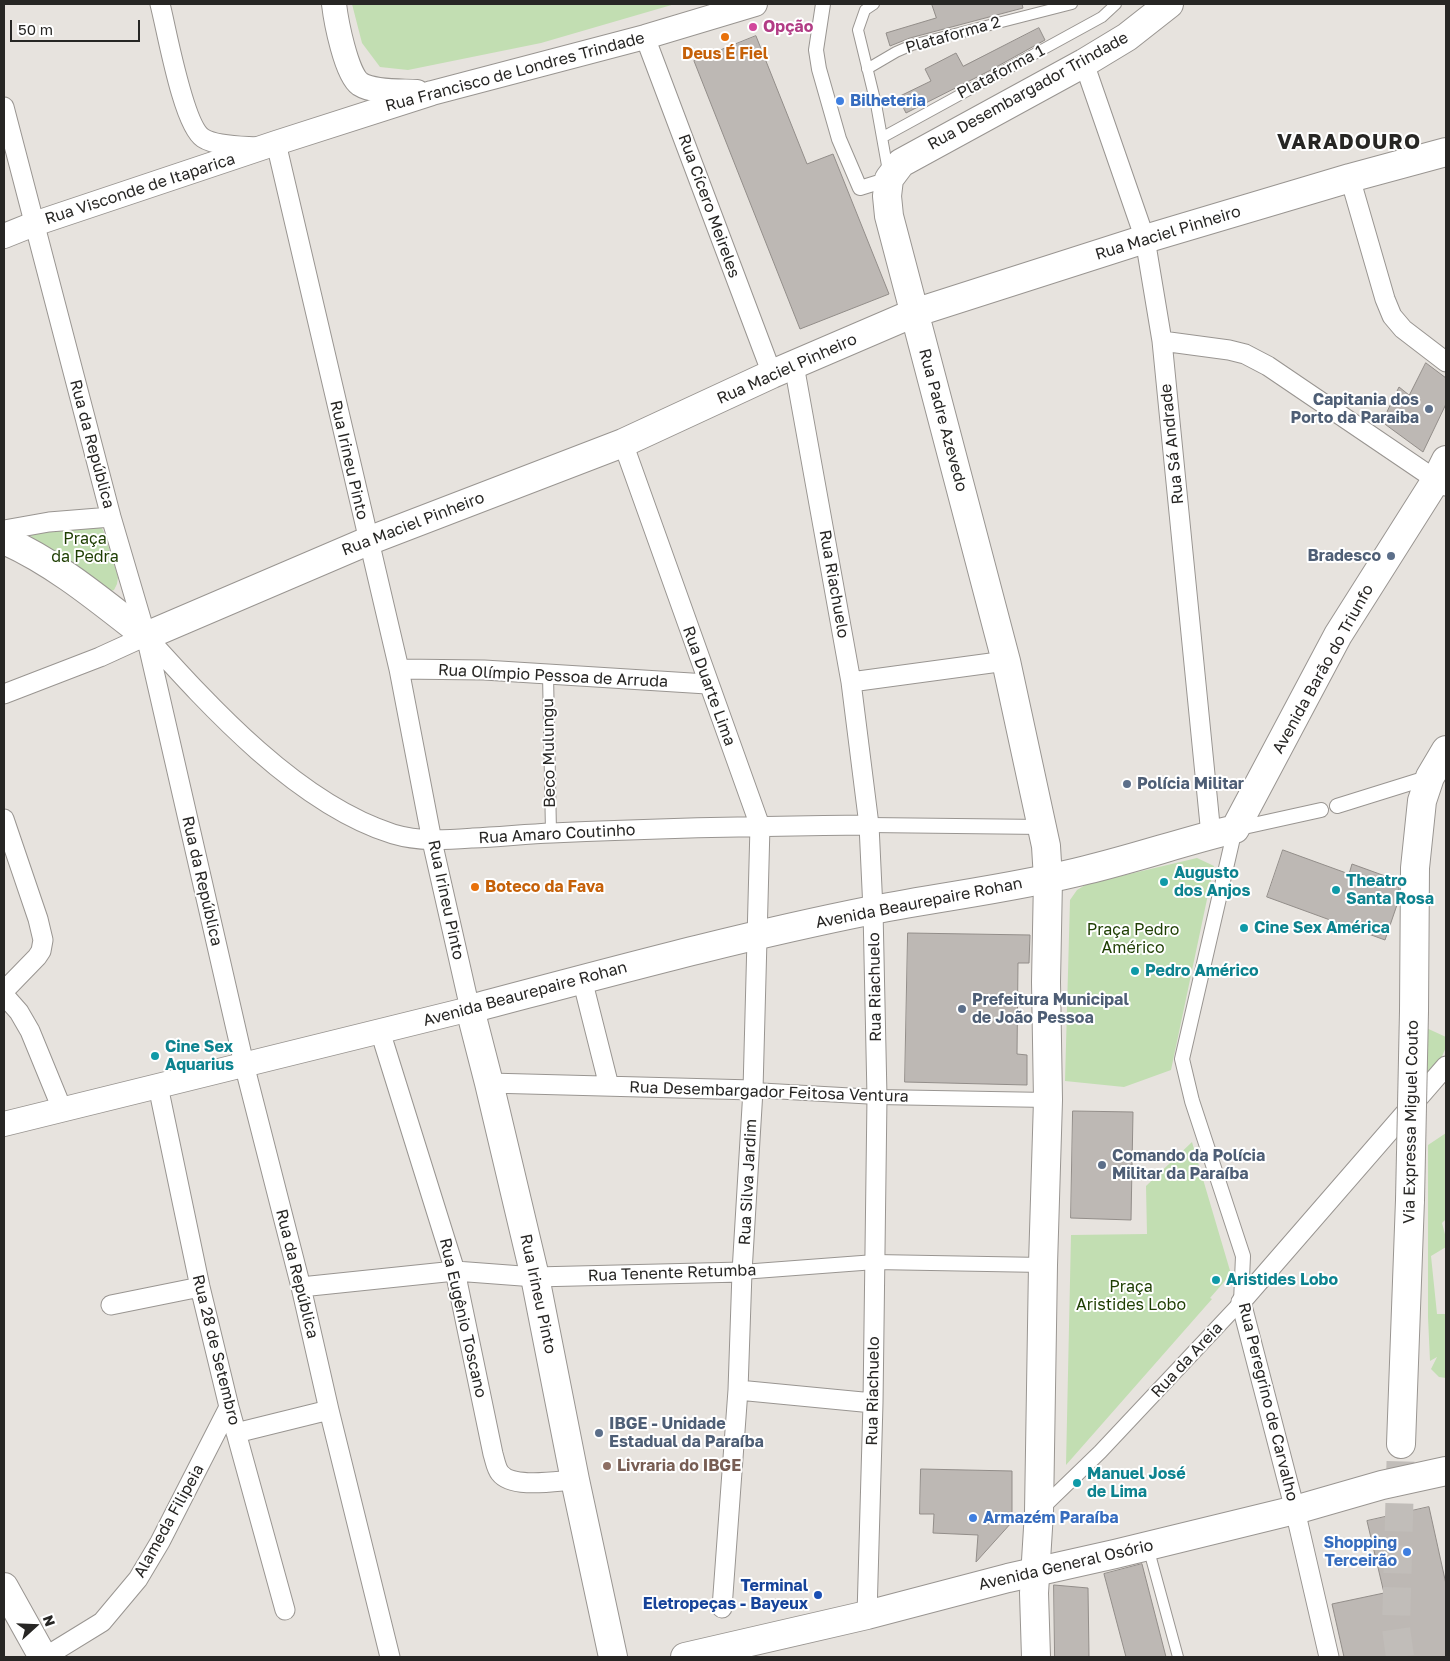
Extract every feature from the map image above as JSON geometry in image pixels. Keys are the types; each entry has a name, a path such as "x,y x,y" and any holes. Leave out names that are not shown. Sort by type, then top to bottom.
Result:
{"main road":[{"name":"Rua Desembargador Trindade","path":"889,180 901,163 911,156 1084,63 1127,37 1170,4"},
{"name":"Rua Maciel Pinheiro","path":"146,636 368,541 623,443 914,313 1145,239 1350,178 1446,152"},
{"name":"Rua Padre Azevedo","path":"889,180 887,196 889,216 1006,662 1043,827 1048,879"},
{"name":"Avenida Barão do Triunfo","path":"1223,832 1338,635 1443,475"},
{"path":"4,540 28,551 69,578 146,636"},
{"path":"1433,784 1446,750"},
{"name":"Via Expressa Miguel Couto","path":"1401,1444 1410,1200 1415,868 1433,784"},
{"path":"1036,1657 1035,1572 1039,1512 1048,1100 1046,982 1048,879 1088,870 1223,832"},
{"name":"Avenida Beaurepaire Rohan","path":"470,1009 757,936 873,910 1048,879"},
{"name":"Rua Irineu Pinto","path":"470,1009 536,1277 575,1480 613,1657"},
{"name":"Avenida General Osório","path":"685,1657 1295,1510 1382,1485 1446,1471"},
{"path":"4,1586 44,1657"}],"street":[{"path":"160,4 186,112 196,133 205,140 228,145 269,145"},
{"path":"334,4 337,25 350,68 360,84 378,90 432,93"},
{"name":"Rua Francisco de Londres Trindade","path":"269,145 432,93 645,37 755,4"},
{"path":"823,4 816,50 819,69 839,139 860,188 889,180"},
{"name":"Rua Cícero Meireles","path":"645,37 783,370"},
{"name":"Rua Sá Andrade","path":"1084,63 1145,239 1162,341 1223,832"},
{"name":"Rua da República","path":"4,107 111,516 146,636 244,1064 301,1287 329,1410 390,1657"},
{"name":"Rua Visconde de Itaparica","path":"4,236 34,224 269,145"},
{"name":"Rua Irineu Pinto","path":"269,145 399,669 432,841 470,1009"},
{"path":"1350,178 1385,299 1392,316 1402,329 1446,362"},
{"path":"1162,341 1245,354 1268,366 1443,475"},
{"name":"Rua Riachuelo","path":"783,370 852,682 869,825 878,1097 873,1403 867,1614"},
{"name":"Rua Duarte Lima","path":"623,443 760,826 757,936"},
{"path":"4,530 48,522 111,516"},
{"path":"4,694 100,657 146,636"},
{"name":"Rua Amaro Coutinho","path":"146,636 196,692 238,732 300,784 332,806 362,821 412,839 432,841 551,833 760,826 1043,827"},
{"path":"852,682 1006,662"},
{"name":"Rua Olímpio Pessoa de Arruda","path":"399,669 484,670 708,684"},
{"path":"1337,806 1433,784"},
{"path":"1223,832 1321,810"},
{"path":"4,819 38,919 43,940 41,951 37,958 4,993 19,1012 30,1031 62,1108"},
{"name":"Rua Peregrino de Carvalho","path":"1223,832 1182,1059 1192,1101 1243,1256 1241,1302 1295,1510 1329,1657"},
{"name":"Rua Silva Jardim","path":"722,1608 738,1390 742,1272 753,1090 757,936"},
{"path":"582,979 609,1086"},
{"name":"Avenida Beaurepaire Rohan","path":"4,1124 62,1108 470,1009"},
{"name":"Rua Eugênio Toscano","path":"380,1031 455,1271 493,1454 500,1472 510,1481 575,1480"},
{"name":"Rua da Areia","path":"1039,1512 1107,1445 1241,1302 1446,1066"},
{"name":"Rua Desembargador Feitosa Ventura","path":"489,1083 753,1090 878,1097 1048,1100"},
{"name":"Rua 28 de Setembro","path":"158,1086 200,1287 229,1407 285,1610"},
{"name":"Rua Tenente Retumba","path":"301,1287 455,1271 536,1277 742,1272 875,1262 1043,1266"},
{"path":"111,1305 200,1287"},
{"path":"738,1390 873,1403"},
{"name":"Alameda Filipeia","path":"44,1657 102,1622 134,1584 160,1542 229,1407"},
{"path":"236,1433 329,1410"}],"lane":[{"path":"874,4 865,10 858,30 883,136 889,180"},
{"name":"Plataforma 2","path":"867,69 912,45 1072,4"},
{"name":"Plataforma 1","path":"883,136 1102,17 1116,4"},
{"name":"Beco Mulungu","path":"548,674 551,833"},
{"path":"1147,1546 1178,1657"}],"green space":[{"path":"352,4 675,4 541,43 408,70 380,67 362,43"},
{"name":"Praça da Pedra","path":"99,523 104,532 118,577 114,590 108,592 35,542 29,533"},
{"name":"Praça Pedro Américo","path":"1197,858 1214,866 1171,1070 1124,1087 1065,1081 1070,900 1077,890 1087,884"},
{"path":"1422,1026 1446,1037 1446,1047 1435,1073 1418,1071"},
{"path":"1446,1133 1446,1219 1442,1223 1446,1247 1431,1256 1437,1314 1446,1314 1446,1378 1439,1377 1431,1369 1437,1357 1430,1361 1428,1317 1428,1145"},
{"name":"Praça Aristides Lobo","path":"1192,1142 1231,1274 1210,1298 1212,1299 1066,1465 1071,1235 1147,1234 1146,1186"}],"building":[{"path":"932,4 1022,4 1023,8 910,38 890,46 886,33 936,18"},
{"path":"1039,28 1045,40 906,113 898,97 931,81 925,69 956,53 963,66"},
{"path":"756,36 807,164 833,154 889,294 800,329 694,61"},
{"path":"1426,363 1446,378 1446,404 1423,452 1382,422 1399,387 1409,395"},
{"name":"Theatro Santa Rosa","path":"1283,850 1349,874 1352,864 1399,881 1399,899 1385,940 1267,897"},
{"name":"Prefeitura Municipal de João Pessoa","path":"908,933 1030,935 1029,963 1018,963 1017,1054 1027,1055 1027,1085 905,1082"},
{"name":"Comando da Polícia Militar da Paraíba","path":"1073,1111 1133,1112 1131,1220 1071,1218"},
{"name":"Armazém Paraíba","path":"921,1469 1012,1471 1012,1522 976,1562 978,1535 933,1533 934,1514 920,1514"},
{"name":"Shopping Terceirão","path":"1429,1507 1446,1584 1446,1657 1344,1657 1332,1604 1384,1593 1367,1521"},
{"path":"1142,1564 1166,1657 1126,1657 1104,1574"},
{"path":"1054,1585 1088,1588 1089,1657 1055,1657"}],"tunnel":[{"path":"1400,1657 1396,1628 1401,1444"}],"place":[{"name":"Opção","path":"753,27"},
{"name":"Deus É Fiel","path":"725,37"},
{"name":"Bilheteria","path":"840,101"},
{"name":"Capitania dos Porto da Paraiba","path":"1429,409"},
{"name":"Bradesco","path":"1391,556"},
{"name":"Polícia Militar","path":"1127,784"},
{"name":"Augusto dos Anjos","path":"1164,882"},
{"name":"Boteco da Fava","path":"475,887"},
{"name":"Theatro Santa Rosa","path":"1336,890"},
{"name":"Cine Sex América","path":"1244,928"},
{"name":"Pedro Américo","path":"1135,971"},
{"name":"Prefeitura Municipal de João Pessoa","path":"962,1009"},
{"name":"Cine Sex Aquarius","path":"155,1056"},
{"name":"Comando da Polícia Militar da Paraíba","path":"1102,1165"},
{"name":"Aristides Lobo","path":"1216,1280"},
{"name":"IBGE - Unidade Estadual da Paraíba","path":"599,1433"},
{"name":"Livraria do IBGE","path":"607,1466"},
{"name":"Manuel José de Lima","path":"1077,1483"},
{"name":"Armazém Paraíba","path":"973,1518"},
{"name":"Shopping Terceirão","path":"1407,1552"},
{"name":"Terminal Eletropeças - Bayeux","path":"818,1595"}],"district":[{"name":"VARADOURO","path":"1349,142"}]}
